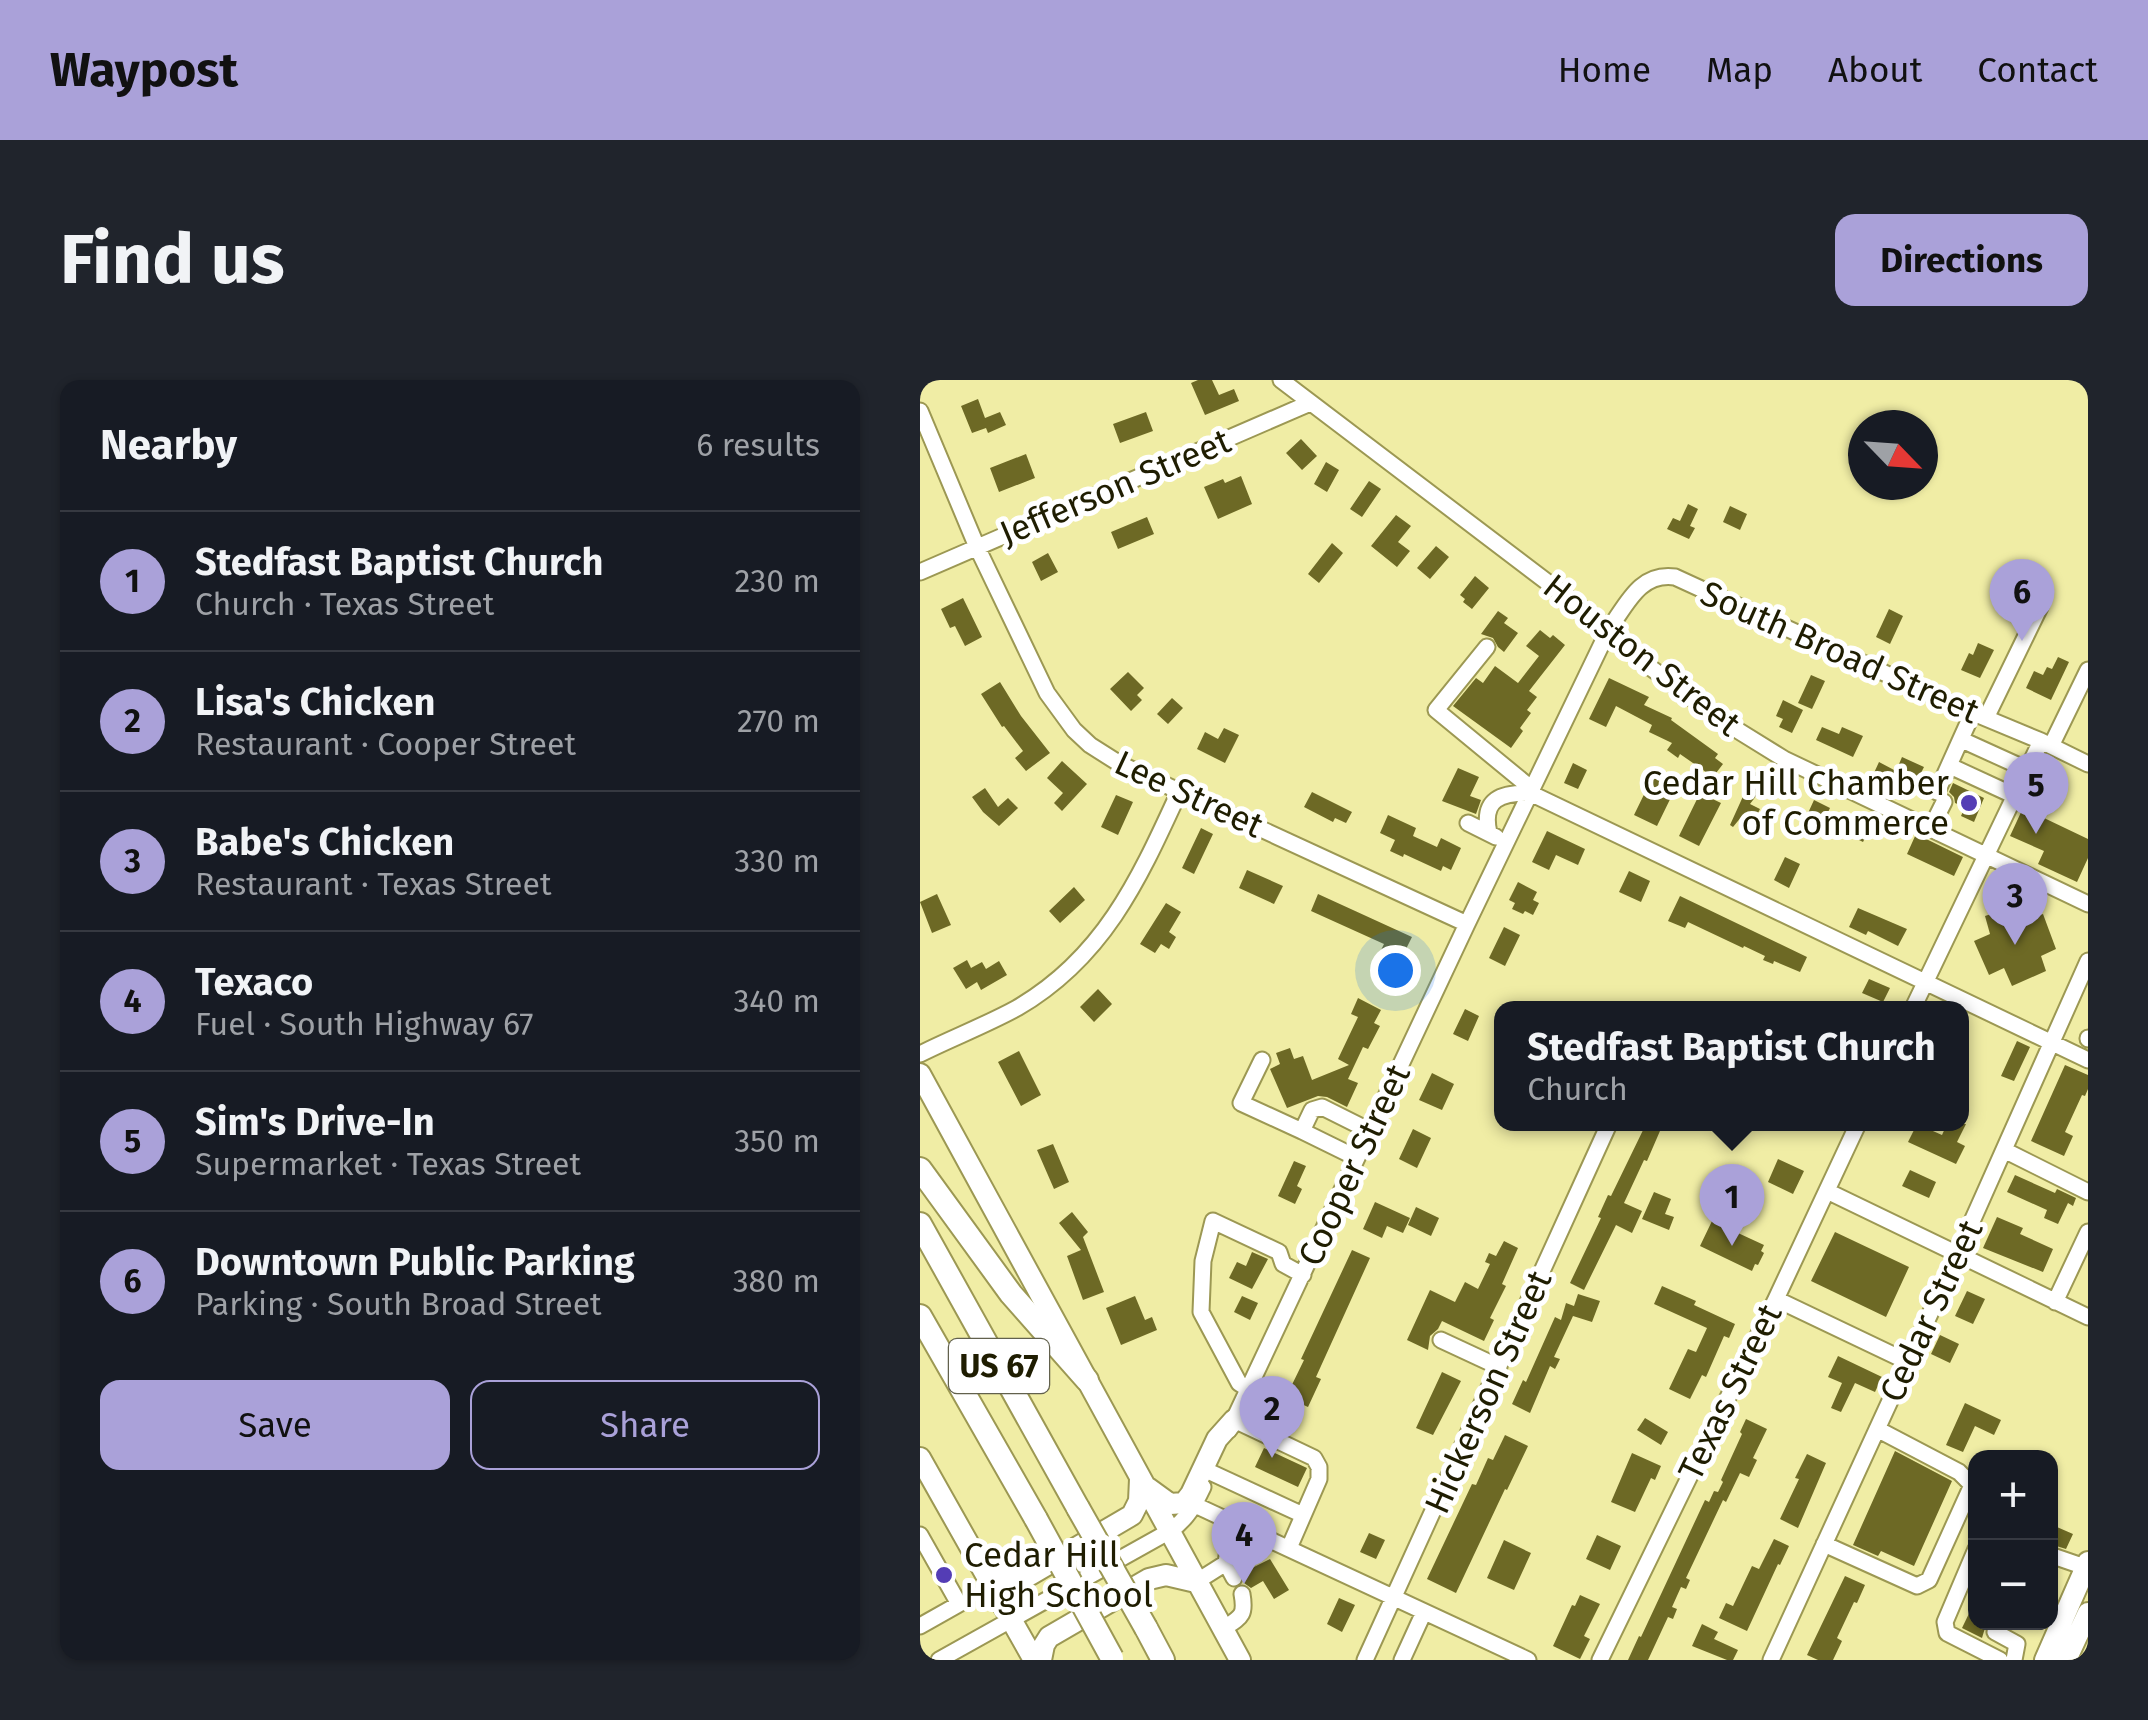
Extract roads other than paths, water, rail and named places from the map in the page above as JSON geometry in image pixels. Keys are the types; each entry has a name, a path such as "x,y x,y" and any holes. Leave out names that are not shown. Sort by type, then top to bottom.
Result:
{"highway":[{"path":"920,1169 1011,1294 1087,1380"},
{"name":"US 67","path":"920,1224 1163,1660"},
{"name":"US 67","path":"920,1316 1113,1659"}],"main road":[{"path":"920,1074 1240,1660"},
{"path":"1140,1479 1170,1504 1184,1503 1217,1439 1234,1420"},
{"path":"920,1458 1038,1660"},
{"path":"982,1566 1012,1578 1030,1575 1132,1515 1139,1501 1140,1479"},
{"path":"2045,1660 2087,1564"},
{"path":"1038,1660 1049,1637 1149,1579 1166,1575 1196,1582"},
{"path":"2066,1660 2088,1614"}],"street":[{"name":"Houston Street","path":"1281,380 1609,629 1647,664 1721,720 1784,760 2088,904"},
{"name":"Jefferson Street","path":"920,572 1310,403"},
{"name":"Lee Street","path":"920,411 977,546 1047,693 1074,730 1120,764 1467,924"},
{"name":"South Broad Street","path":"1609,629 1641,585 1661,575 1675,578 2088,764"},
{"path":"1931,828 1962,740 2040,607"},
{"name":"Cooper Street","path":"939,1660 1184,1522 1609,629"},
{"path":"1487,647 1436,710 1531,791 1968,1001"},
{"path":"1916,1001 2028,770 2088,670"},
{"path":"1962,740 2028,770"},
{"path":"1950,766 2016,796"},
{"path":"920,1054 1016,1008 1047,988 1082,956 1113,921 1132,891 1180,790"},
{"path":"1488,833 1486,820 1494,802 1506,793 1531,791"},
{"path":"1468,823 1506,842"},
{"name":"Cedar Street","path":"1771,1660 2088,961"},
{"path":"1969,1002 2088,1060"},
{"path":"1262,1060 1241,1102 1358,1158"},
{"path":"1302,1130 1312,1110 1322,1108 1370,1131"},
{"name":"Hickerson Street","path":"1365,1660 1607,1131"},
{"name":"Texas Street","path":"1600,1660 1855,1131"},
{"path":"2004,1150 2088,1192"},
{"path":"1827,1191 2088,1318"},
{"path":"1248,1389 1239,1383 1202,1312 1203,1261 1213,1221 1279,1252 1283,1264 1303,1274"},
{"path":"2055,1302 2088,1232"},
{"path":"1776,1299 1908,1362"},
{"path":"1441,1340 1499,1367"},
{"path":"1234,1420 1314,1458 1319,1467 1319,1480 1288,1548"},
{"path":"1824,1544 1918,1586 1930,1580 1972,1486 1959,1472 1877,1429"},
{"path":"1210,1472 1304,1515"},
{"path":"1195,1505 1528,1660"},
{"path":"1196,1582 1230,1571 1232,1522"},
{"path":"920,1535 959,1604 920,1626"},
{"path":"2058,1558 2087,1564"},
{"path":"1968,1568 1945,1622 1946,1632 2000,1660"},
{"path":"1222,1630 1243,1614 1242,1594"},
{"path":"1402,1660 1424,1612"},
{"path":"1995,1632 2018,1644 2014,1660"}],"place":[{"name":"Downtown Public Parking","path":"2022,641"},
{"name":"Cedar Hill Chamber of Commerce","path":"1969,803"},
{"name":"Sim's Drive-In","path":"2036,834"},
{"name":"Babe's Chicken","path":"2015,945"},
{"name":"Stedfast Baptist Church","path":"1732,1246"},
{"name":"Lisa's Chicken","path":"1272,1458"},
{"name":"Cedar Hill High School","path":"944,1575"},
{"name":"Texaco","path":"1244,1584"}]}
